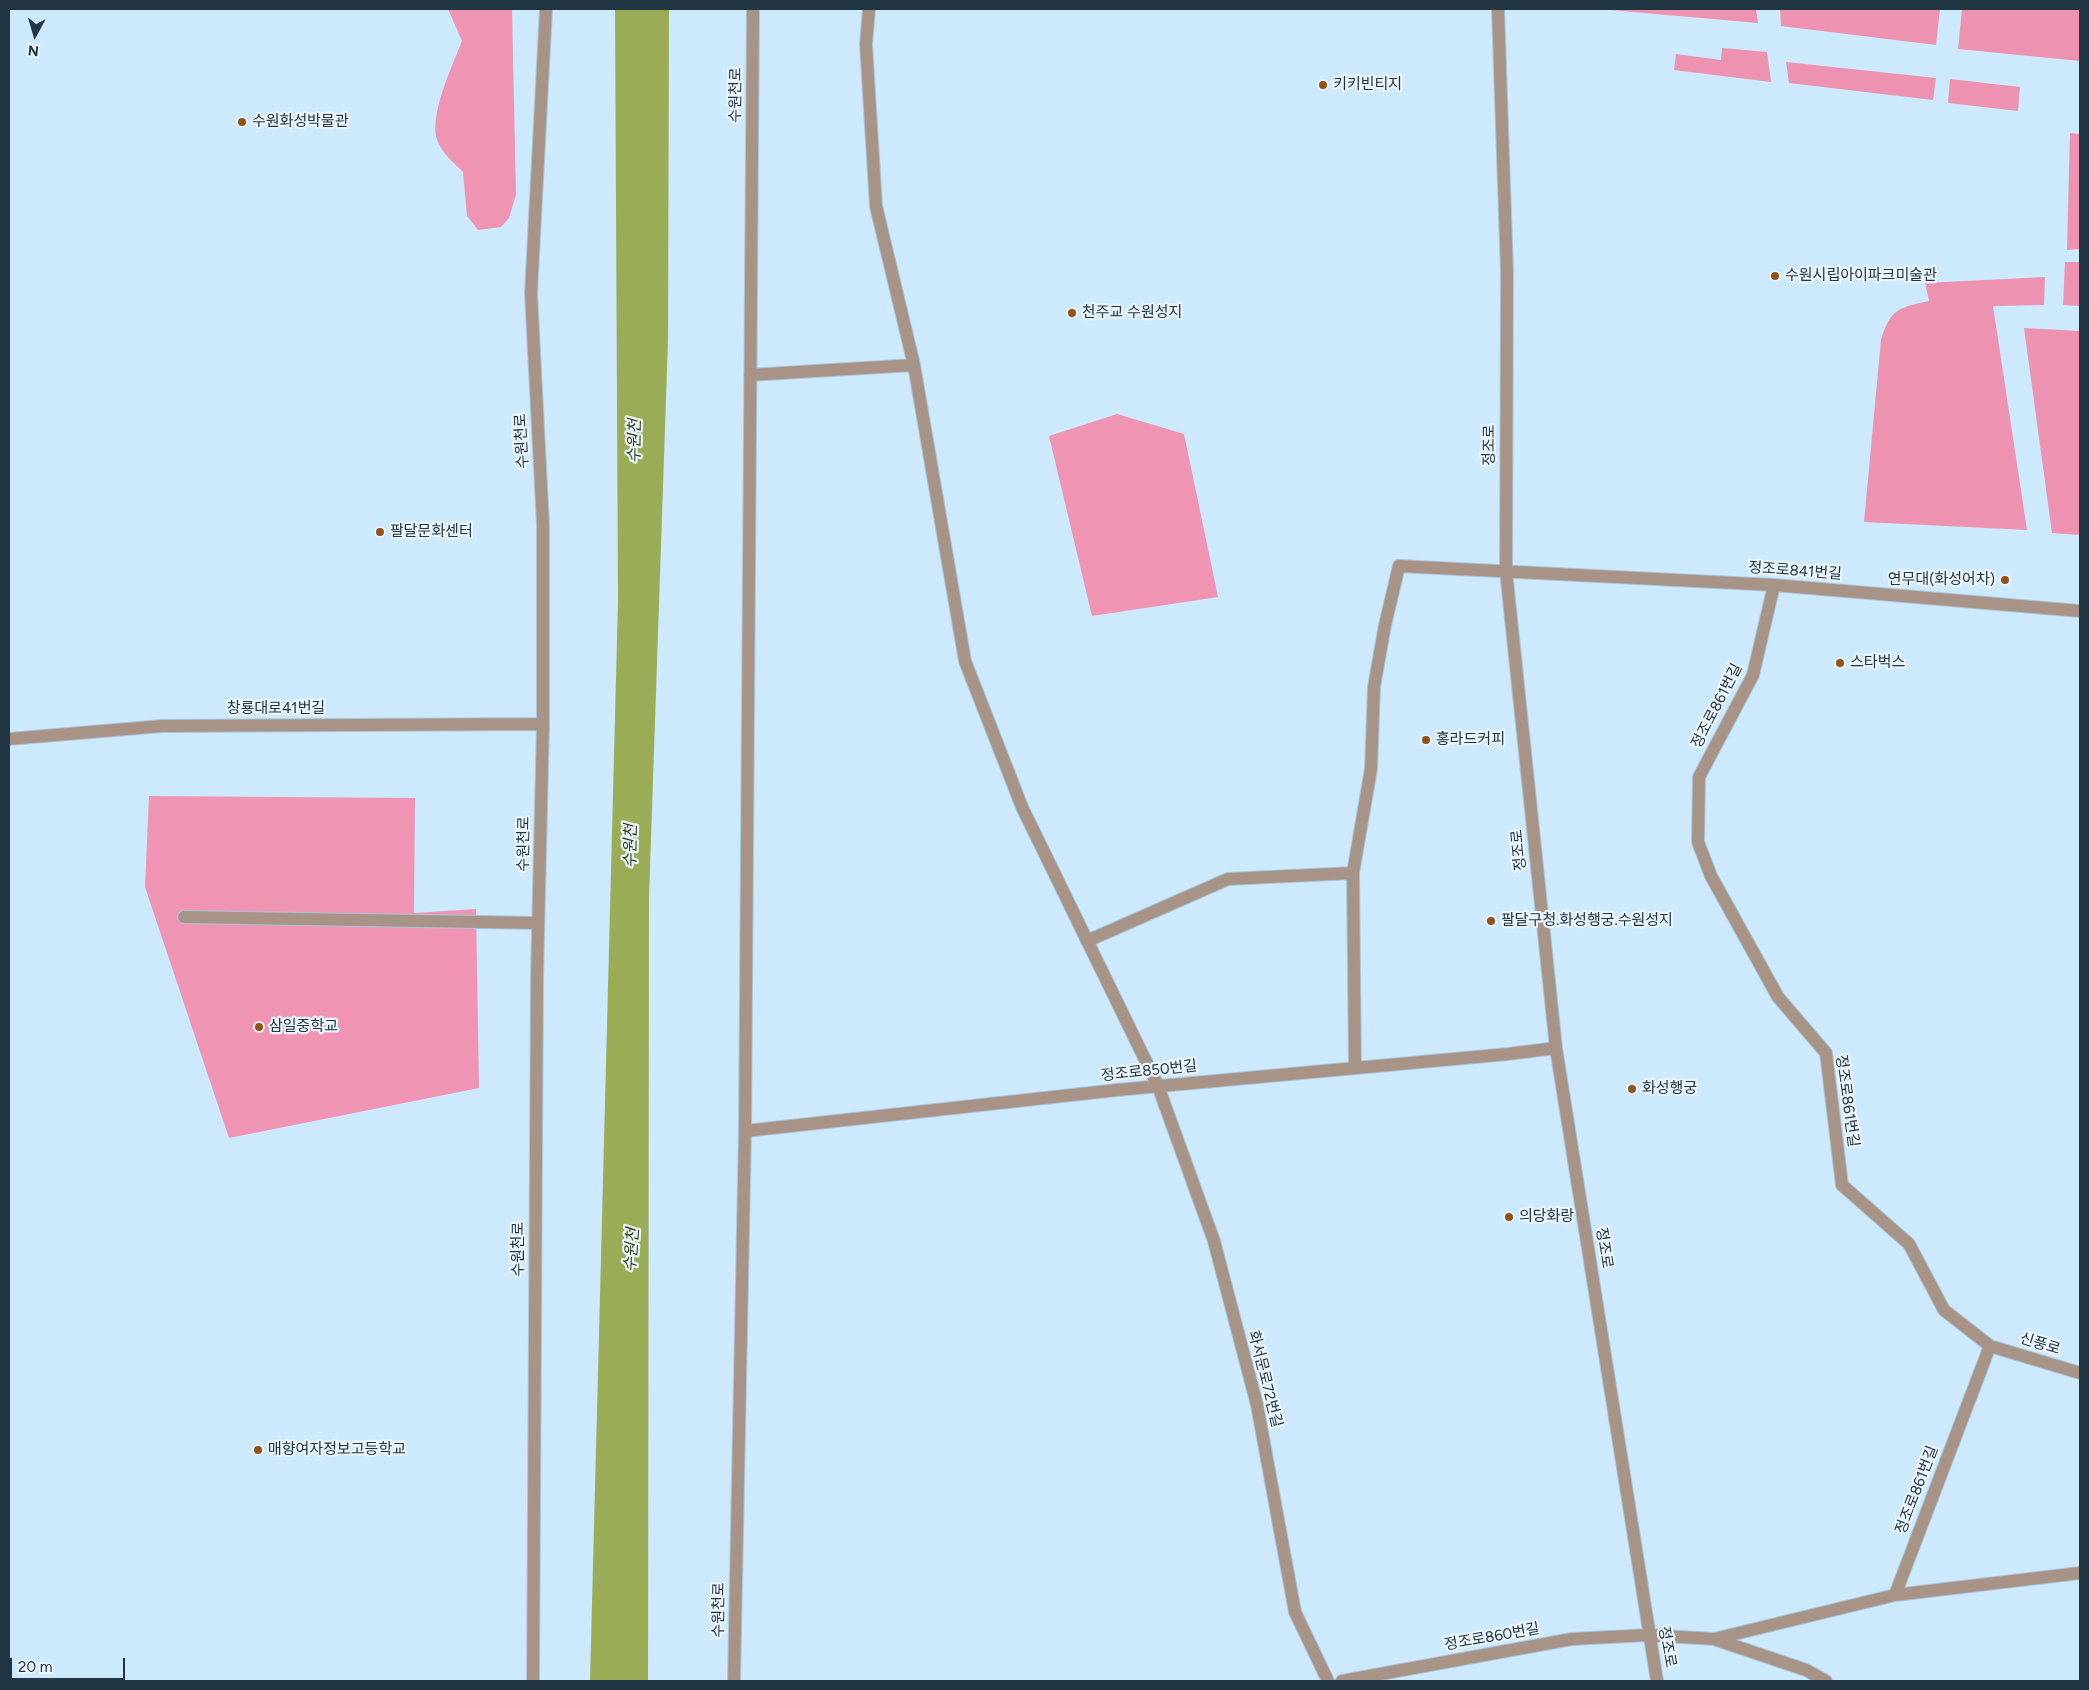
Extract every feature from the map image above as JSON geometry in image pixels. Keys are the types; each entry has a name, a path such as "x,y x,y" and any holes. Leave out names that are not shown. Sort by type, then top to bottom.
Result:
{"street":[{"name":"수원천로","path":"533,1681 538,923 543,724 543,525 530,294 546,9"},
{"name":"수원천로","path":"734,1681 745,1131 753,9"},
{"name":"화서문로72번길","path":"869,9 866,44 876,206 914,365 965,661 1022,807 1158,1086 1214,1241 1254,1395 1295,1612 1328,1681"},
{"name":"정조로","path":"1498,9 1508,273 1506,571 1556,1048 1648,1635 1657,1681"},
{"path":"750,375 914,365"},
{"name":"정조로841번길","path":"1353,873 1371,770 1374,687 1384,625 1399,566 1774,585 2080,611"},
{"name":"정조로861번길","path":"1774,585 1753,675 1699,777 1698,842 1711,876 1778,997 1826,1053 1842,1185 1909,1244 1944,1310 1990,1346 1895,1595"},
{"name":"창룡대로41번길","path":"9,739 162,726 543,724"},
{"path":"1087,941 1228,879 1353,873 1355,1068"},
{"path":"184,917 538,923"},
{"name":"정조로850번길","path":"745,1131 1158,1086 1556,1048"},
{"name":"신풍로","path":"1990,1346 2080,1373"},
{"path":"1714,1639 1895,1595 2080,1573"},
{"path":"1648,1635 1714,1639 1806,1670 1826,1681"},
{"name":"정조로860번길","path":"1342,1681 1572,1639 1648,1635"}],"shaded area":[{"path":"448,9 512,9 516,195 509,218 501,227 478,230 467,216 463,172 449,158 438,142 436,120 438,106 462,41"},
{"path":"1599,9 1756,9 1758,23"},
{"path":"1780,9 1940,9 1936,45 1781,26"},
{"path":"1962,9 2080,9 2080,61 1958,49"},
{"path":"1722,48 1767,52 1771,82 1674,70 1676,54 1721,60"},
{"path":"1786,62 1936,78 1933,100 1789,83"},
{"path":"1950,79 2020,87 2018,111 1948,103"},
{"path":"2070,133 2080,134 2080,249 2067,250"},
{"path":"2065,262 2080,262 2080,306 2063,305"},
{"path":"2045,277 2044,305 1993,306 2027,530 1864,522 1881,340 1892,315 1903,308 1929,301 1925,283"},
{"path":"2024,328 2080,331 2080,535 2052,533"},
{"path":"1117,414 1184,434 1218,597 1092,616 1049,436"},
{"path":"149,796 415,798 414,913 476,909 479,1088 229,1138 145,887"}],"water":[{"name":"수원천","path":"615,9 669,9 668,340 649,897 648,1681 590,1681 618,601"}],"place":[{"name":"키키빈티지","path":"1323,85"},
{"name":"수원화성박물관","path":"242,122"},
{"name":"수원시립아이파크미술관","path":"1775,276"},
{"name":"천주교 수원성지","path":"1072,313"},
{"name":"팔달문화센터","path":"380,532"},
{"name":"연무대(화성어차)","path":"2005,580"},
{"name":"스타벅스","path":"1840,663"},
{"name":"홍라드커피","path":"1426,740"},
{"name":"팔달구청.화성행궁.수원성지","path":"1491,921"},
{"name":"삼일중학교","path":"259,1027"},
{"name":"화성행궁","path":"1632,1089"},
{"name":"의당화랑","path":"1509,1217"},
{"name":"매향여자정보고등학교","path":"258,1450"}]}
